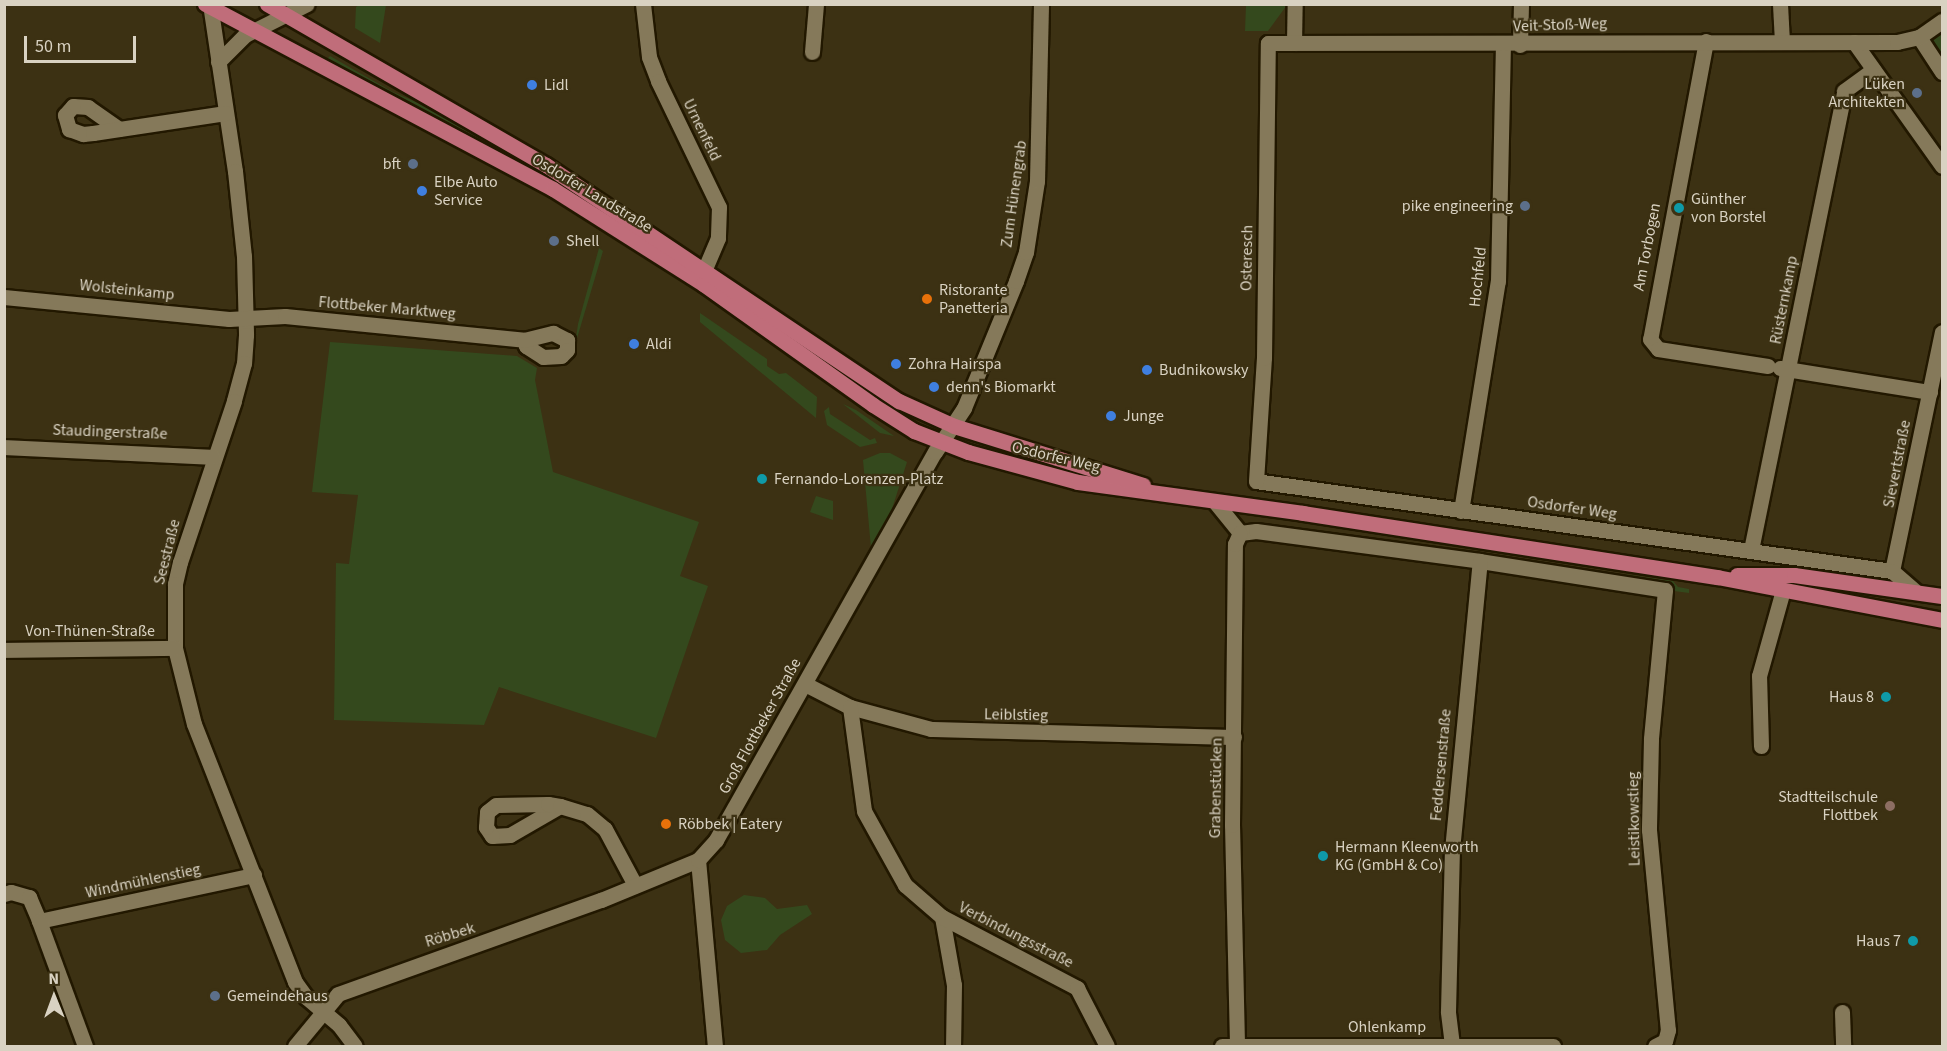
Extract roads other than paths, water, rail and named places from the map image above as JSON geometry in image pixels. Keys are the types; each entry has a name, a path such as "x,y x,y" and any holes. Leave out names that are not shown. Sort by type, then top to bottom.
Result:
{"main road":[{"name":"Osdorfer Landstraße","path":"267,4 546,165 705,269 872,386 954,426"},
{"name":"Osdorfer Landstraße","path":"208,5 256,29 615,226 873,405 941,443"},
{"name":"Osdorfer Weg","path":"954,426 1166,493"},
{"name":"Osdorfer Weg","path":"941,443 1050,476 1717,577 1942,620"},
{"name":"Osdorfer Weg","path":"1717,577 1761,573 1942,596"}],"street":[{"path":"218,62 236,42 256,29 307,4"},
{"name":"Urnenfeld","path":"643,4 649,57 658,81 719,207 718,238 705,269"},
{"path":"812,52 816,4"},
{"name":"Zum Hünengrab","path":"941,443 954,426 977,382 1016,281 1032,221 1041,141 1041,4"},
{"path":"1294,43 1295,4"},
{"path":"1520,45 1521,4"},
{"path":"1780,4 1782,41"},
{"name":"Seestraße","path":"208,5 226,113 242,234 246,320 244,363 175,585 175,648 194,724 295,982 355,1047"},
{"path":"1942,21 1919,37 1942,72"},
{"name":"Veit-Stoß-Weg","path":"1268,44 1520,45 1706,41 1897,42 1919,37"},
{"name":"Am Torbogen","path":"1706,41 1650,339 1658,349 1930,392"},
{"path":"1854,42 1942,166"},
{"name":"Osteresch","path":"1255,473 1264,358 1268,44"},
{"name":"Hochfeld","path":"1461,511 1498,281 1503,45"},
{"name":"Rüsternkamp","path":"1751,550 1777,367 1844,91 1873,70"},
{"path":"119,129 226,113"},
{"name":"Wolsteinkamp","path":"4,297 246,320"},
{"name":"Flottbeker Marktweg","path":"246,320 285,316 524,340"},
{"name":"Sievertstraße","path":"1892,571 1942,332"},
{"name":"Groß Flottbeker Straße","path":"698,860 716,840 941,443"},
{"name":"Staudingerstraße","path":"4,447 213,457"},
{"name":"Osdorfer Weg","path":"1255,473 1256,481 1262,483 1892,571"},
{"path":"1215,502 1240,533 1256,531 1480,561"},
{"name":"Grabenstücken","path":"1237,1044 1235,544 1240,533"},
{"name":"Leistikowstieg","path":"1480,561 1659,587 1667,596 1652,739 1649,830 1668,1030 1660,1044"},
{"name":"Feddersenstraße","path":"1452,1045 1448,1011 1452,850 1480,561"},
{"path":"1892,571 1916,592"},
{"path":"1761,746 1759,676 1783,590"},
{"name":"Von-Thünen-Straße","path":"4,650 175,648"},
{"name":"Leiblstieg","path":"805,684 850,707 932,729 1234,737"},
{"name":"Verbindungsstraße","path":"850,707 857,782 868,820 905,885 942,917 1077,988 1107,1047"},
{"path":"560,806 601,823 635,885"},
{"path":"698,860 716,1047"},
{"name":"Röbbek","path":"295,1047 338,994 390,972 511,935 698,860"},
{"name":"Windmühlenstieg","path":"39,921 254,875"},
{"path":"4,894 11,892 29,897 85,1047"},
{"path":"942,917 954,985 953,1047"},
{"path":"1842,1012 1843,1047"},
{"name":"Ohlenkamp","path":"1222,1047 1237,1044 1553,1047"}],"place":[{"name":"Lidl","path":"532,85"},
{"name":"Lüken Architekten","path":"1917,93"},
{"name":"bft","path":"413,164"},
{"name":"Elbe Auto Service","path":"422,191"},
{"name":"pike engineering","path":"1525,206"},
{"name":"Günther von Borstel","path":"1679,208"},
{"name":"Shell","path":"554,241"},
{"name":"Ristorante Panetteria","path":"927,299"},
{"name":"Aldi","path":"634,344"},
{"name":"Zohra Hairspa","path":"896,364"},
{"name":"Budnikowsky","path":"1147,370"},
{"name":"denn's Biomarkt","path":"934,387"},
{"name":"Junge","path":"1111,416"},
{"name":"Fernando-Lorenzen-Platz","path":"762,479"},
{"name":"Haus 8","path":"1886,697"},
{"name":"Stadtteilschule Flottbek","path":"1890,806"},
{"name":"Röbbek | Eatery","path":"666,824"},
{"name":"Hermann Kleenworth KG (GmbH & Co)","path":"1323,856"},
{"name":"Haus 7","path":"1913,941"},
{"name":"Gemeindehaus","path":"215,996"}]}
